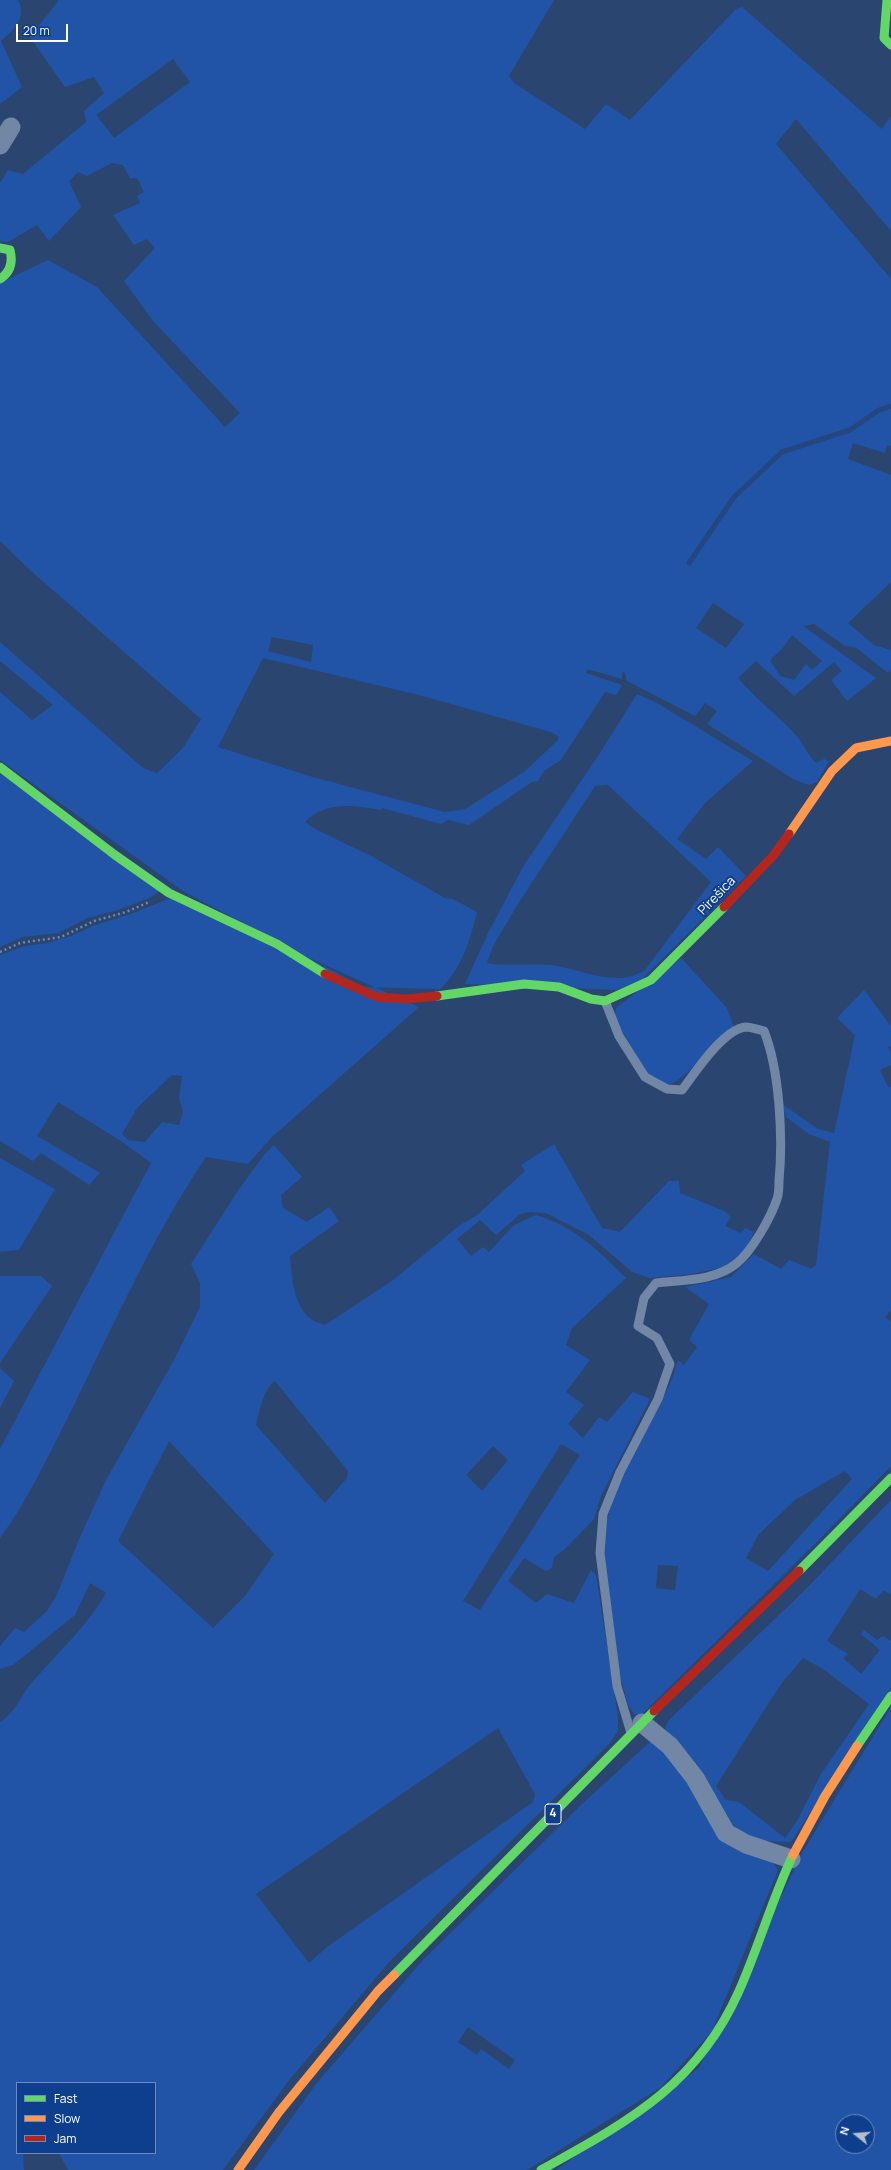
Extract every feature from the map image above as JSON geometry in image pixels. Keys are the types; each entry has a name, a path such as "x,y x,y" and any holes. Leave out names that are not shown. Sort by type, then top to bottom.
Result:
{"street":[{"path":"887,0 884,38 891,45"},
{"path":"0,145 11,127"},
{"path":"0,248 10,250 13,260 9,271 0,279"},
{"name":"Pirešica","path":"605,1001 651,980 717,914 773,856 803,816 832,771 856,748 891,741"},
{"path":"0,767 115,855 169,893 277,944 323,973 360,991 377,997 407,999 476,992 524,984 559,987 591,999 605,1001"},
{"name":"4","path":"238,2170 279,2112 378,1991 637,1728 792,1578 891,1478"},
{"path":"540,2170 603,2136 665,2091 695,2063 716,2036 740,1989 791,1859 852,1749 891,1696"},
{"path":"637,1728 670,1746 695,1778 726,1833 746,1844 791,1859"}],"lane":[{"path":"605,1001 619,1036 645,1077 668,1089 682,1090 703,1062 730,1034 746,1027 764,1031 770,1045 777,1091 781,1160 778,1198 757,1238 737,1263 712,1276 656,1283 644,1298 638,1326 657,1338 670,1364 658,1399 620,1472 603,1514 600,1553 617,1686 637,1728"}],"path":[{"path":"0,952 20,944 61,937 94,921 126,912 169,893"}],"shaded area":[{"path":"0,0 18,0 21,6 18,23 1,41 22,87 0,104"},
{"path":"59,0 554,0 509,76 514,83 585,129 606,104 630,120 736,9 742,7 882,129 891,116 891,231 796,119 776,144 891,279 891,446 887,445 885,453 853,443 848,459 891,475 891,582 848,623 874,645 891,650 891,669 888,673 855,647 845,646 814,624 803,626 876,678 847,701 831,680 842,671 834,662 794,696 756,661 738,678 794,733 816,763 824,759 829,761 817,782 809,785 793,779 707,724 717,711 705,703 695,716 627,681 625,673 622,672 622,679 587,669 586,673 622,685 616,695 605,692 561,760 544,771 538,781 532,782 469,825 448,820 441,824 382,808 381,810 350,806 340,806 322,811 313,815 305,822 315,829 371,856 445,898 453,899 477,912 468,943 460,963 448,981 440,989 363,987 183,891 0,760 0,692 32,720 53,705 0,661 0,642 143,768 157,773 183,748 201,719 31,571 0,541 0,283 48,260 97,287 225,427 240,413 153,321 124,281 155,248 147,239 134,245 113,215 140,203 137,196 144,192 137,178 130,178 123,165 112,163 87,176 78,172 69,181 81,207 49,241 37,225 8,242 0,241 0,183 8,170 23,174 86,122 84,111 104,93 94,77 65,87 30,37","holes":["173,59 190,82 114,138 96,115","713,603 744,624 726,648 696,628","792,635 822,661 812,670 806,664 794,680 780,676 770,660 782,649","272,637 313,645 311,662 268,651","263,658 419,695 551,732 558,736 558,740 524,772 465,809 445,812 316,778 218,747"]},
{"path":"637,694 657,703 753,761 705,803 677,839 706,859 718,847 746,876 641,980 617,990 465,984 488,933 524,865 598,756","holes":["608,785 711,882 645,970 634,975 622,978 611,978 551,965 503,965 487,963 493,946 518,904 595,786"]},
{"path":"0,771 162,890 147,899 118,910 87,918 59,933 22,937 0,947"},
{"path":"173,897 419,1007 271,1138 248,1164 206,1157 168,1218 134,1282 38,1476 20,1508 0,1538 0,1449 151,1163 121,1141 58,1102 37,1136 100,1173 89,1185 41,1153 33,1161 0,1141 0,955 25,946 48,943 71,936 95,925 131,914","holes":["172,1075 182,1076 179,1098 183,1113 179,1125 162,1122 145,1142 128,1140 122,1134 137,1108"]},
{"path":"681,958 727,1008 734,1027 725,1033 687,1073 668,1085 655,1080 647,1073 614,1017 616,1008"},
{"path":"864,990 891,1026 891,1046 888,1047 891,1053 891,1065 880,1070 888,1087 891,1087 891,1310 885,1317 891,1322 891,1466 821,1538 641,1715 634,1714 628,1705 618,1668 605,1570 603,1534 615,1491 671,1382 678,1360 684,1365 697,1347 689,1340 709,1304 685,1287 731,1277 754,1254 781,1269 789,1260 811,1269 816,1265 830,1142 809,1134 786,1117 782,1104 818,1129 834,1133 855,1035 837,1018","holes":["845,1471 852,1479 768,1571 746,1558 758,1535 795,1500","658,1565 678,1566 675,1590 656,1588"]},
{"path":"554,1144 602,1228 620,1232 669,1181 679,1181 680,1193 724,1211 731,1217 725,1226 741,1233 745,1228 754,1232 747,1249 724,1267 692,1274 650,1278 632,1272 589,1235 546,1213 528,1212 519,1215 496,1235 480,1220 457,1239 471,1256 483,1247 489,1252 514,1225 536,1215 574,1232 585,1240 626,1278 572,1328 566,1345 590,1360 566,1392 584,1405 568,1424 583,1438 599,1417 607,1422 633,1392 650,1399 601,1496 594,1519 564,1550 554,1557 552,1568 546,1571 524,1558 508,1581 536,1603 547,1594 574,1603 591,1570 596,1575 618,1717 618,1731 609,1744 390,1961 290,2079 223,2170 68,2170 60,2154 156,2154 156,2082 16,2082 16,2154 23,2154 24,2170 0,2170 0,1722 9,1715 29,1686 80,1630 106,1593 90,1583 75,1615 13,1665 0,1669 0,1646 15,1628 24,1632 47,1611 56,1597 80,1537 106,1480 174,1360 200,1307 200,1283 191,1264 237,1192 264,1155 274,1145 302,1177 281,1195 283,1208 307,1222 329,1207 339,1221 290,1256 294,1290 300,1306 312,1320 325,1325 392,1281 460,1225 476,1216 525,1171 521,1165","holes":["275,1381 348,1471 347,1478 325,1503 256,1425 265,1394 271,1384","169,1441 274,1554 245,1596 213,1628 118,1541","561,1444 580,1455 480,1610 463,1601","493,1446 508,1460 482,1491 466,1475","498,1728 535,1794 533,1802 327,1947 309,1963 256,1894"]},
{"path":"0,1158 55,1189 19,1250 0,1252"},
{"path":"0,1276 41,1276 52,1286 0,1363"},
{"path":"0,1368 14,1381 0,1408"},
{"path":"891,1500 891,1595 884,1590 876,1599 860,1589 827,1641 848,1654 843,1658 861,1674 880,1650 861,1634 864,1630 877,1640 883,1636 891,1641 891,1688 791,1842 754,1841 740,1834 723,1815 666,1735 665,1729 668,1721 804,1591","holes":["803,1658 823,1669 869,1704 821,1774 797,1821 785,1838 739,1802 726,1800 716,1786 781,1684"]},
{"path":"891,1707 891,2170 556,2170 699,2068 802,1853"},
{"path":"651,1741 660,1743 728,1843 741,1852 771,1860 778,1870 712,2031 660,2088 527,2170 254,2170 316,2084 423,1960 581,1805","holes":["468,2027 515,2060 509,2069 481,2049 477,2055 458,2042"]}],"waterway":[{"path":"689,563 734,497 782,452 850,430 879,410 891,406"}],"traffic: fast":[{"path":"887,0 884,38 891,45"},
{"path":"0,248 10,250 11,259 9,270 0,279"},
{"path":"0,767 115,855 169,893 277,944 325,974"},
{"path":"437,996 524,984 559,987 591,999 605,1001 651,980 724,907"},
{"path":"799,1571 891,1478"},
{"path":"857,1746 891,1696"},
{"path":"394,1975 654,1711"},
{"path":"541,2170 602,2135 656,2098 681,2077 702,2052 722,2024 739,1991 793,1855"}],"traffic: slow":[{"path":"789,834 832,771 856,748 891,741"},
{"path":"793,1855 825,1796 857,1746"},
{"path":"238,2170 279,2112 378,1991 394,1975"}],"traffic: jam":[{"path":"724,907 773,856 789,834"},
{"path":"325,974 377,997 407,999 437,996"},
{"path":"654,1711 799,1571"}]}
